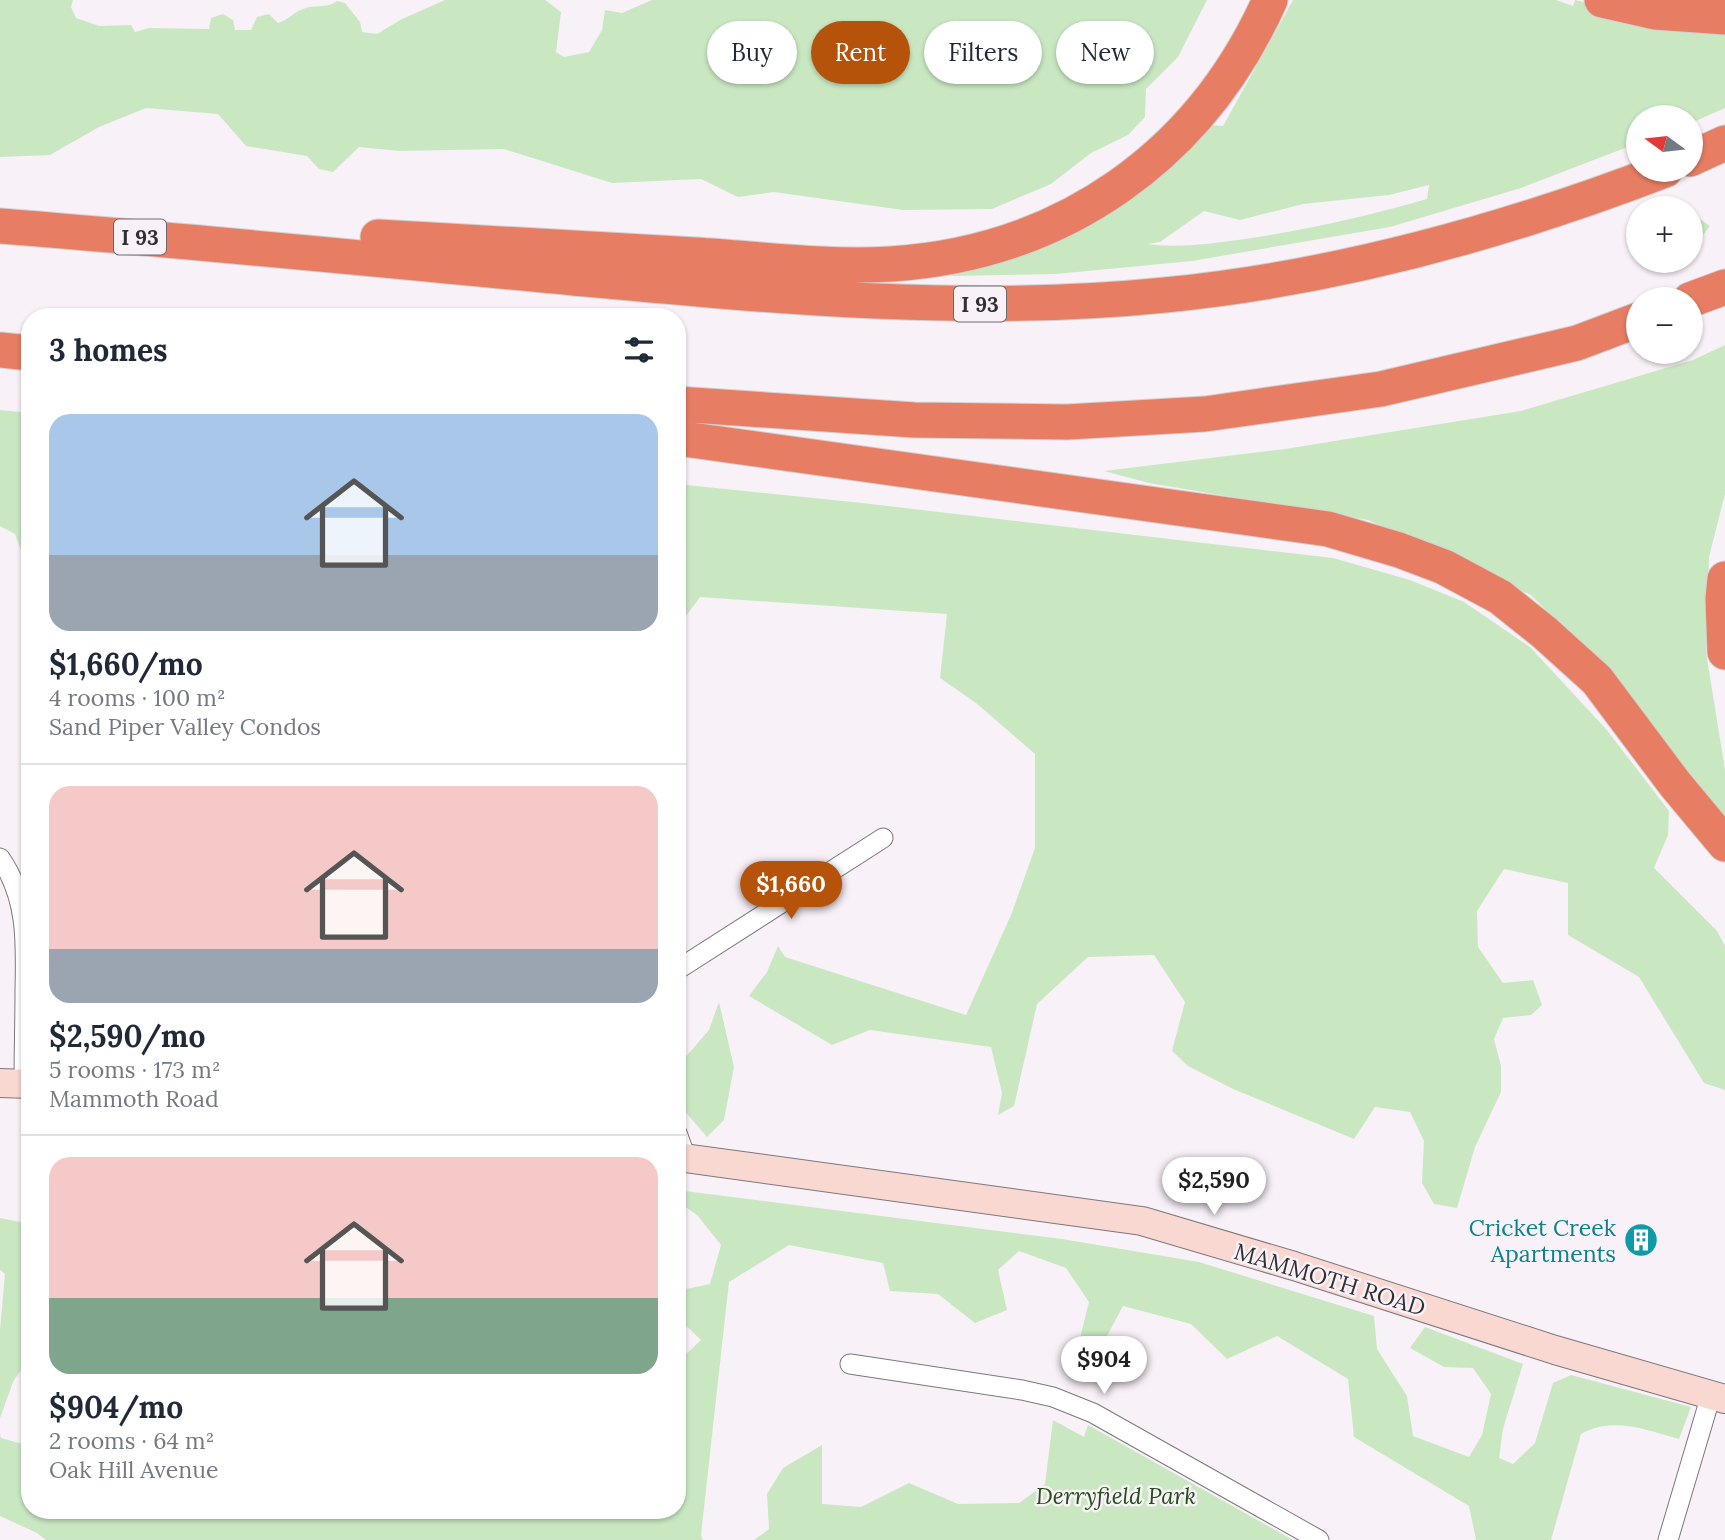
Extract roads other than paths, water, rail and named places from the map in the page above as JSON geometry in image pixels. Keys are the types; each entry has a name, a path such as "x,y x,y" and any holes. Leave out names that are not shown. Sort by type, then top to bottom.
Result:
{"highway":[{"path":"280,250 355,235 870,265 965,255 1011,243 1055,224 1118,189 1173,142 1221,87 1259,26 1270,0"},
{"path":"1602,0 1656,12 1725,17"},
{"path":"1703,153 1725,143"},
{"name":"I 93","path":"0,226 758,295 900,303 997,304 1094,301 1214,289 1308,274 1403,255 1542,215 1632,182"},
{"path":"1703,295 1725,286"},
{"path":"686,405 928,420 1067,422 1205,414 1381,389 1577,343 1626,325"},
{"path":"0,350 21,352"},
{"path":"686,439 1328,529 1399,550 1444,568 1500,597 1545,633 1597,680 1675,784 1725,844"},
{"path":"1725,579 1725,652"}],"main road":[{"name":"MAMMOTH ROAD","path":"686,1150 1142,1221 1306,1270 1555,1350 1718,1397"}],"street":[{"path":"686,964 883,838"},
{"path":"0,859 13,882 21,906"},
{"path":"18,1083 21,1028"},
{"path":"850,1364 1053,1397 1093,1413 1319,1540"},
{"path":"1668,1540 1718,1397"}],"place":[{"name":"Cricket Creek Apartments","path":"1641,1240"}],"park label":[{"name":"Derryfield Park","path":"1116,1495"}]}
